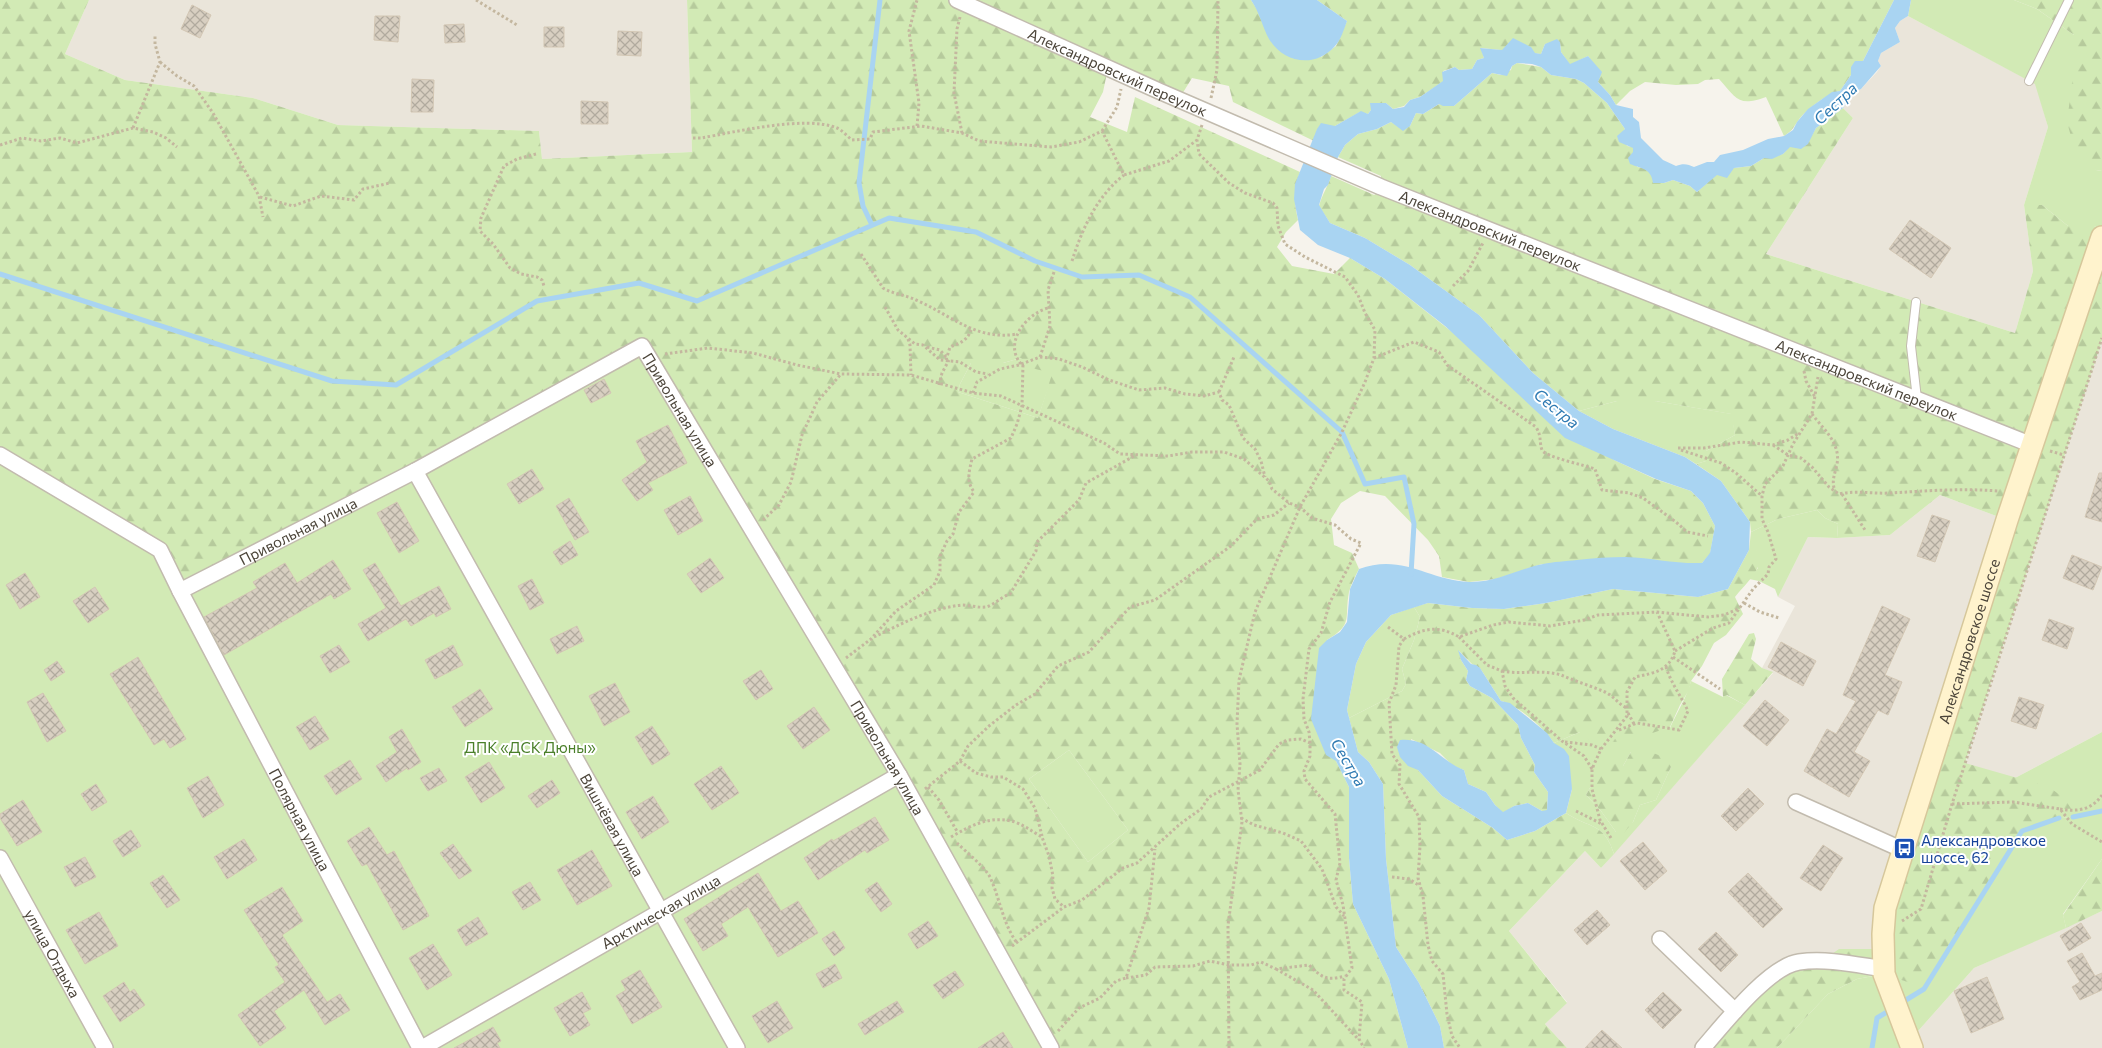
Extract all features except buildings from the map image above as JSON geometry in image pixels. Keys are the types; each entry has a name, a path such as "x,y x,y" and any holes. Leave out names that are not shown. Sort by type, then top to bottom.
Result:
{"street":[{"name":"Александровский переулок","path":"961,2 1375,184 2032,445"},
{"name":"Александровское шоссе","path":"1911,1045 1886,978 1883,934 1885,908 2016,492 2102,237"},
{"name":"Привольная улица","path":"180,591 415,471 642,346 899,775 1050,1047"},
{"path":"0,455 160,550 180,591"},
{"name":"Вишнёвая улица","path":"415,471 737,1048"},
{"name":"Полярная улица","path":"180,591 421,1048"},
{"name":"Арктическая улица","path":"421,1048 899,775"},
{"path":"1796,802 1903,850"},
{"name":"улица Отдыха","path":"0,858 105,1048"},
{"path":"1660,939 1736,1012"},
{"path":"1703,1048 1764,982 1778,970 1798,962 1822,961 1886,978"}],"lane":[{"path":"2029,81 2069,0"},
{"path":"1916,302 1911,346 1917,399"}],"path":[{"path":"476,0 517,25"},
{"path":"917,0 909,31 919,103 917,126"},
{"path":"1072,261 1078,240 1092,213 1115,182 1124,175 1169,161 1197,140 1208,112 1217,70 1218,0"},
{"path":"961,2 956,29 954,93 962,133"},
{"path":"156,34 155,44 160,62 177,76 194,86 212,113 259,196 264,217"},
{"path":"133,128 160,62"},
{"path":"693,138 761,128 823,124 839,128 852,140 870,139 873,132 917,126 962,133 979,141 1051,147 1079,142 1102,132 1116,107 1124,75"},
{"path":"0,145 22,138 41,141 60,138 77,143 133,128 153,132 166,138 177,147"},
{"path":"1102,132 1124,175"},
{"path":"1197,140 1200,154 1229,183 1245,193 1273,203 1277,208 1278,226 1285,244 1305,257 1345,277 1358,295 1365,313 1375,330 1374,358 1365,382 1342,432 1300,508 1256,612 1239,680 1237,724 1241,818 1228,926 1229,1048"},
{"path":"536,154 517,159 504,166 481,218 480,231 493,244 510,268 521,274 537,277 542,280 544,286"},
{"path":"259,196 293,206 321,196 354,200 364,189 390,183"},
{"path":"1453,286 1468,271 1492,231"},
{"path":"861,254 884,288 933,308 971,330 994,334 1017,334"},
{"path":"1040,357 1050,326 1048,290 1054,272"},
{"path":"885,307 898,330 908,339 915,344 940,350 948,359"},
{"path":"833,666 857,651 896,611 934,585 940,571 940,556 953,534 960,512 974,492 969,485 968,475 972,459 1010,438 1017,424 1022,406 1022,363 1018,360 1013,344 1017,334 1042,310 1048,308"},
{"path":"939,385 950,347 962,342 971,330"},
{"path":"1883,934 1921,909 1952,804 2102,338"},
{"path":"908,339 911,375"},
{"path":"1374,358 1414,342 1439,352 1447,365 1536,427 1541,434 1544,454 1581,463 1595,469 1602,490 1629,493 1643,498 1687,532 1708,536"},
{"path":"926,347 940,360 948,359 960,362 976,372 989,374"},
{"path":"665,354 708,348 753,353 841,374 911,375 939,385 973,393 1001,396 1104,444 1120,454 1168,456 1192,452 1224,452 1244,459 1265,477"},
{"path":"1806,355 1803,368 1806,381 1815,398"},
{"path":"973,393 977,382 1000,368 1040,357 1058,359 1082,367 1109,380 1139,390 1166,388 1185,394 1204,396 1219,392"},
{"path":"1234,357 1219,392 1222,400 1229,405 1243,438 1255,449 1261,461 1265,477 1272,489 1312,518 1335,525 1351,539 1361,543 1330,602 1321,633 1309,649 1303,699 1304,719 1309,732 1310,743 1310,756 1304,771 1305,779 1334,814 1340,863 1336,880 1352,968 1344,979 1344,990 1362,1002 1359,1039"},
{"path":"1459,637 1493,625 1509,622 1550,626 1584,620 1598,615 1657,612 1708,617 1724,615 1738,608 1768,574 1768,567 1776,559 1762,518 1762,496 1766,484 1783,466 1800,432 1812,414 1823,362"},
{"path":"753,531 779,505 791,482 802,435 817,402 841,374"},
{"path":"1812,414 1835,442 1838,463 1834,475 1833,485 1835,491"},
{"path":"1762,496 1736,473 1720,463 1678,448 1704,448 1741,442 1773,445 1788,440 1800,432"},
{"path":"1773,445 1788,455 1801,458 1839,494 1856,491 1889,493 1961,490 2016,492"},
{"path":"871,638 931,612 963,605 987,607 1003,596 1010,594 1036,551 1037,542 1079,500 1086,483 1138,454"},
{"path":"1842,494 1865,530"},
{"path":"910,795 928,788 960,761 968,746 1016,704 1035,694 1058,666 1089,652 1130,607 1155,600 1231,546 1257,519 1274,515 1289,503"},
{"path":"1744,603 1760,612 1779,618"},
{"path":"1634,724 1628,713 1627,692 1635,678 1666,667 1675,651 1713,628 1729,623 1736,616 1738,608"},
{"path":"1657,612 1675,651"},
{"path":"1388,627 1404,639"},
{"path":"1460,1048 1452,1036 1443,974 1432,961 1428,945 1418,878 1419,817 1399,784 1400,765 1392,754 1389,703 1396,685 1399,646 1404,639 1431,628 1451,632 1459,637 1486,665 1513,673 1536,671 1558,674 1607,693 1627,708"},
{"path":"1673,657 1720,689"},
{"path":"1616,732 1634,724 1679,730 1688,711 1677,689 1670,680 1666,667"},
{"path":"1502,671 1505,686 1513,698 1564,742 1584,756 1592,769 1594,796 1603,825 1611,838"},
{"path":"1592,769 1601,749 1623,724 1628,713"},
{"path":"999,954 1064,907 1082,900 1123,868 1136,863 1180,824 1201,809 1209,798 1260,770 1279,744 1301,739 1310,743"},
{"path":"1564,742 1592,745 1601,749"},
{"path":"960,761 976,773 991,777 1003,777 1024,789 1036,808 1042,837 1049,856 1053,876 1052,888 1056,899 1064,907"},
{"path":"928,788 938,800 958,833"},
{"path":"1952,804 2013,802 2074,812 2088,808 2102,795"},
{"path":"2060,809 2072,824 2102,842"},
{"path":"1576,811 1603,825"},
{"path":"1241,818 1254,825 1283,833 1301,841 1322,868 1336,907 1344,916"},
{"path":"938,844 979,822 1003,820 1012,821 1042,837"},
{"path":"951,837 989,875 1004,911 1008,931 1016,943"},
{"path":"1126,978 1149,908 1155,848"},
{"path":"1392,877 1409,879 1420,887"},
{"path":"1050,1047 1061,1027 1079,1008 1100,998 1116,982 1126,978 1146,975 1155,967 1193,966 1210,961 1229,965 1251,965 1261,962 1276,969 1313,990 1359,1039 1364,1048"},
{"path":"1276,969 1309,965 1322,977 1335,979 1346,976"}],"shaded area":[{"path":"89,0 687,0 692,152 542,159 539,131 338,125 253,98 125,80 65,54"},
{"path":"1908,16 2036,84 2048,127 2024,205 2033,271 2015,333 1766,254 1853,118 1843,108 1854,92 1861,89 1877,72 1881,66 1878,61 1881,53 1900,42 1895,28 1900,21"},
{"path":"2102,340 2102,732 2015,778 1965,764"},
{"path":"1940,495 2007,520 1883,949 1703,1048 1567,1048 1545,1024 1567,1002 1509,931 1585,851 1601,868 1773,673 1762,668 1795,606 1778,597 1808,537 1837,538 1890,535"},
{"path":"2102,911 2102,1048 1903,1048 1974,968"}],"green space":[{"path":"0,0 89,0 65,54 125,80 253,98 338,125 539,131 542,159 692,152 687,0 1251,0 1260,14 1270,39 1321,57 1336,46 1347,21 1317,0 1894,0 1863,61 1851,67 1851,75 1840,91 1823,98 1811,107 1791,131 1784,136 1766,97 1744,101 1734,96 1719,79 1705,80 1698,84 1676,85 1645,82 1630,91 1616,105 1598,82 1597,69 1588,56 1570,65 1561,52 1560,42 1545,44 1541,54 1481,48 1484,58 1477,60 1472,69 1459,70 1455,67 1443,71 1444,81 1420,97 1410,100 1404,106 1393,109 1386,103 1371,103 1371,110 1368,114 1360,112 1335,126 1317,130 1314,141 1233,102 1229,86 1192,78 1179,99 1108,68 1103,92 1090,117 1127,132 1135,97 1300,172 1295,196 1298,220 1286,232 1277,247 1292,266 1334,274 1350,258 1385,279 1614,460 1655,479 1691,491 1703,503 1715,526 1710,554 1702,563 1542,564 1496,579 1469,582 1442,577 1439,556 1428,540 1385,496 1360,491 1341,503 1331,519 1334,545 1352,553 1359,569 1349,592 1345,625 1327,640 1336,761 1349,787 1349,858 1353,904 1389,979 1408,1048 1051,1048 642,346 183,589 160,549 0,455","holes":["1021,358 1028,365 1036,369 1053,371 1038,418 958,392 971,363 1003,363","1069,750 1128,830 1088,862 1029,779"]},
{"path":"1911,0 2014,0 2037,9 2074,35 2074,67 2096,170 2102,171 2102,229 2094,226 2068,226 2042,205 2024,205 2048,127 2035,84 1908,16"},
{"path":"2014,0 2102,0 2102,171 2096,170 2075,151 2067,122 2074,67 2074,35 2037,9"},
{"path":"1517,63 1541,67 1551,75 1576,79 1584,83 1607,103 1625,129 1622,133 1627,146 1633,147 1637,167 1645,168 1664,183 1673,180 1690,186 1697,192 1717,174 1734,168 1751,166 1764,158 1783,154 1789,147 1812,135 1816,128 1843,108 1853,118 1766,254 2015,333 2033,271 2024,205 2042,205 2068,226 2094,226 2102,229 2102,340 1965,763 2049,787 2064,798 2076,816 2055,819 2022,831 1925,988 1884,974 1857,979 1828,994 1777,1048 1715,1048 1716,1033 1764,982 1822,961 1839,949 1883,949 2007,520 1940,495 1890,535 1837,538 1838,524 1825,518 1817,510 1778,519 1751,532 1750,522 1721,481 1696,464 1706,461 1706,451 1735,435 1731,414 1655,401 1617,401 1579,411 1533,373 1479,315 1410,265 1365,238 1330,223 1319,206 1322,198 1331,176 1374,195 1381,191 2025,435 1383,184 1381,176 1338,157 1345,145 1358,134 1377,129 1391,122 1399,127 1410,126 1416,113 1423,114 1439,104 1454,106 1492,73 1501,75 1511,70 1512,66"},
{"name":"ДПК «ДСК Дюны»","path":"642,346 1051,1048 0,1048 0,455"},
{"path":"1021,358 1054,371 1038,418 958,392 971,363 1003,363"},
{"path":"1617,401 1655,401 1732,414 1735,435 1706,451 1706,461 1696,464 1685,457 1613,429 1579,411"},
{"path":"1817,510 1825,518 1838,524 1837,538 1808,537 1778,597 1775,589 1759,581 1749,579 1758,568 1756,550 1749,550 1751,532 1778,519"},
{"path":"1749,550 1756,550 1760,553 1760,559 1756,571 1735,597 1743,614 1726,635 1714,643 1702,666 1691,681 1689,690 1670,727 1629,741 1593,743 1580,732 1554,743 1530,718 1515,707 1501,701 1480,668 1472,664 1459,651 1461,660 1468,671 1466,680 1470,686 1492,698 1518,725 1521,738 1535,765 1534,772 1548,792 1547,811 1542,811 1528,803 1514,806 1503,813 1486,792 1468,784 1464,770 1453,766 1440,753 1411,739 1418,770 1442,796 1493,828 1507,840 1535,831 1566,813 1601,831 1606,836 1614,854 1601,868 1585,851 1509,931 1567,1003 1545,1024 1567,1048 1444,1048 1440,1026 1419,983 1396,947 1386,859 1383,784 1369,762 1358,752 1349,718 1402,691 1406,684 1402,669 1414,640 1420,617 1414,607 1428,603 1472,608 1504,609 1546,603 1613,589 1698,597 1728,589"},
{"path":"1414,607 1420,617 1414,640 1402,669 1406,684 1402,691 1349,718 1347,710 1356,664 1366,642 1391,615"},
{"path":"1754,633 1756,639 1751,659 1762,668 1773,672 1745,705 1727,695 1723,697 1722,679 1749,634"},
{"path":"1691,681 1723,697 1726,695 1745,705 1614,854 1606,836 1601,831 1566,813 1572,789 1554,743 1580,732 1670,728","holes":["1631,752 1671,767 1656,800 1640,805 1633,822 1616,832 1601,811 1586,795 1591,786 1623,766"]},
{"path":"2102,732 2102,859 2063,914 2066,928 1974,968 1903,1048 1777,1048 1828,994 1857,979 1884,974 1925,987 2022,831 2055,819 2076,816 2030,783 2015,778"},
{"path":"1643,749 1666,758 1671,767 1656,800 1640,805 1633,822 1623,834 1616,832 1601,811 1586,795 1591,786 1591,774 1607,760 1623,766 1631,752"},
{"path":"1069,750 1128,830 1088,862 1029,779"},
{"path":"2102,859 2102,911 2066,928 2063,915"}],"water":[{"path":"1251,0 1317,0 1347,21 1339,41 1327,53 1319,58 1300,60 1283,54 1275,47 1269,39"},
{"name":"Сестра","path":"1894,0 1911,0 1908,16 1900,21 1895,28 1900,42 1881,53 1878,61 1881,66 1861,89 1854,92 1843,108 1816,128 1808,144 1801,149 1790,147 1783,154 1772,159 1764,158 1751,166 1734,168 1727,178 1717,175 1697,192 1690,186 1673,180 1664,183 1653,183 1648,172 1630,164 1628,158 1633,152 1633,148 1619,142 1617,136 1625,129 1607,103 1584,83 1576,79 1551,75 1541,67 1532,64 1517,63 1512,66 1507,76 1492,73 1454,106 1439,104 1423,114 1416,113 1410,126 1403,131 1391,122 1377,129 1358,134 1345,145 1338,157 1319,205 1330,223 1365,238 1410,265 1479,315 1533,373 1579,411 1613,429 1685,457 1721,481 1750,522 1749,550 1728,589 1698,597 1613,589 1546,603 1504,609 1472,608 1428,603 1391,615 1366,642 1356,664 1347,710 1358,752 1369,762 1383,784 1386,859 1396,947 1419,983 1440,1026 1444,1048 1408,1048 1389,979 1353,904 1349,858 1349,787 1336,761 1326,755 1311,719 1319,648 1327,640 1340,632 1347,622 1350,589 1359,569 1389,564 1454,580 1479,582 1543,564 1595,558 1626,557 1702,563 1710,553 1715,526 1703,503 1691,491 1656,479 1565,438 1445,326 1385,279 1350,258 1318,245 1300,230 1294,199 1295,184 1317,129 1321,123 1335,126 1361,111 1368,114 1371,110 1370,103 1386,103 1393,109 1404,107 1410,100 1420,97 1443,81 1442,72 1455,67 1459,70 1472,69 1477,60 1484,58 1480,48 1502,50 1513,38 1531,47 1535,53 1541,54 1545,44 1557,39 1560,42 1561,52 1570,64 1588,56 1602,72 1598,82 1616,105 1633,109 1633,117 1639,122 1641,138 1663,160 1676,166 1685,164 1694,167 1707,162 1714,162 1720,155 1743,150 1768,139 1784,136 1793,130 1808,109 1832,92 1840,91 1851,75 1851,67 1855,61 1863,61"},
{"path":"1458,650 1471,664 1480,668 1501,701 1510,703 1547,733 1554,743 1564,749 1569,756 1572,789 1566,813 1535,831 1507,840 1493,828 1442,796 1418,770 1408,766 1400,757 1397,747 1400,740 1419,742 1464,770 1468,784 1486,792 1495,805 1503,812 1514,806 1528,803 1542,811 1547,810 1548,792 1534,772 1535,765 1521,738 1518,725 1492,698 1470,686 1466,680 1468,671 1461,660"}],"waterway":[{"path":"872,225 863,206 859,183 880,0"},
{"path":"0,274 332,381 396,385 537,301 639,283 697,301 889,218 976,232 1035,261 1082,277 1139,275 1190,297 1342,432 1365,484 1404,477 1414,524 1411,574"},
{"path":"2073,817 2102,811"},
{"path":"1901,1003 1924,989 2022,831 2059,818"},
{"path":"1872,1048 1877,1018 1892,1009"}],"place":[{"name":"Александровское шоссе, 62","path":"1905,849"}]}
